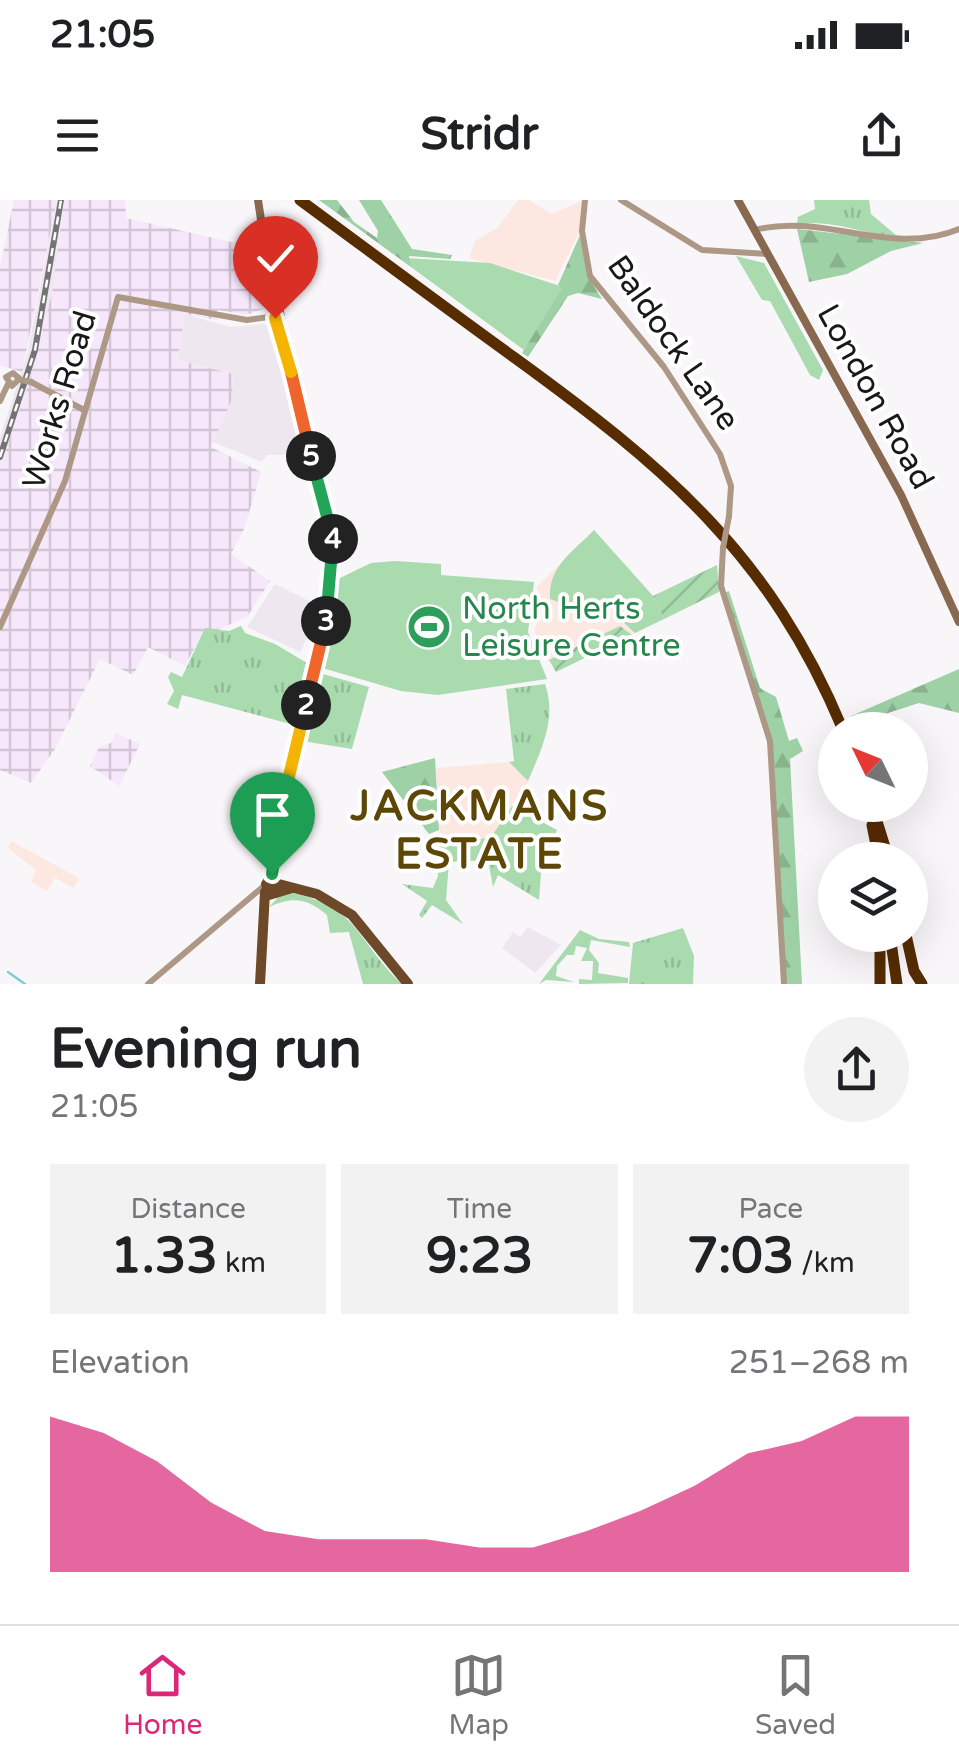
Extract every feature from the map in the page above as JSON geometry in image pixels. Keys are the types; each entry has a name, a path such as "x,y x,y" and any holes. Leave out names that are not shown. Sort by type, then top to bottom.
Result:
{"highway":[{"path":"300,200 616,432 696,503 745,558 790,623 836,712"},
{"path":"309,200 630,436 687,486 741,546 794,620 837,712"},
{"path":"880,952 880,984"},
{"path":"895,952 900,984"},
{"path":"910,952 922,984"}],"main road":[{"path":"258,200 276,314 332,526 330,604 272,862 260,984"},
{"name":"London Road","path":"738,200 901,495 959,622"},
{"path":"268,889 293,888 317,894 352,915 408,984"}],"street":[{"name":"Baldock Lane","path":"585,200 582,231 590,276 664,367 720,454 731,486 722,592 770,741 784,984"},
{"path":"621,200 699,249 760,257 768,254"},
{"path":"755,230 837,226 859,235 896,239 931,238 959,229"},
{"name":"Works Road","path":"0,627 65,481 84,410 109,340 118,297 247,320 276,314"},
{"path":"5,375 14,385 20,380 30,382 84,410"},
{"path":"0,401 5,375"},
{"path":"148,984 268,889"}],"shaded area":[{"path":"14,200 57,200 22,372 0,365 0,268"},
{"path":"57,200 64,200 52,293 27,389 0,463 0,437 27,355"},
{"path":"64,200 125,200 126,218 253,247 263,309 246,315 218,310 217,320 185,314 177,360 233,374 232,399 211,447 261,472 244,529 231,554 270,581 247,617 215,631 205,628 185,666 148,647 133,675 100,659 55,749 31,783 0,770 0,463 27,389 52,293"},
{"path":"518,200 529,200 552,214 583,200 580,231 555,281 469,258 475,241 497,228"},
{"path":"185,314 230,327 264,324 274,330 298,413 302,454 267,455 262,462 213,442 232,399 233,374 177,360"},
{"path":"594,530 654,597 625,624 635,633 632,635 620,626 548,661 534,630 540,616 537,587"},
{"path":"275,584 323,608 300,652 247,627"},
{"path":"116,733 140,744 119,786 90,766 99,747 111,743"},
{"path":"509,762 528,781 491,837 440,846 436,768"},
{"path":"11,841 79,878 74,888 55,878 47,891 31,882 36,870 8,848"},
{"path":"528,927 561,945 535,973 502,948 513,932 520,937"}],"green space":[{"path":"319,200 337,200 354,222 377,238 378,231 359,200 381,200 412,249 452,255 450,259 409,256 411,267"},
{"path":"814,200 869,200 871,214 897,236 825,224 797,224 798,217 815,209"},
{"path":"797,229 923,243 891,251 847,274 809,282"},
{"path":"580,235 589,278 602,299 578,293 568,296 528,357 522,353 562,288 558,285"},
{"path":"736,256 764,263 823,370 819,380 810,375 770,301 762,300"},
{"path":"406,258 490,263 563,287 524,350 411,267"},
{"path":"594,530 653,596 664,619 635,633 624,623 627,621 619,608 576,608 550,599 558,568"},
{"name":"North Herts Leisure Centre","path":"371,563 441,564 441,575 534,582 528,632 547,679 438,695 401,691 319,667 336,580"},
{"path":"717,565 719,592 664,619 653,596"},
{"path":"729,591 760,688 776,697 789,741 797,738 803,751 790,759 802,984 786,984 774,766 724,593"},
{"path":"241,626 245,633 275,644 312,666 302,727 182,695 178,709 167,704 174,691 168,677 171,672 182,677 205,628 229,631"},
{"path":"620,626 632,635 556,672 549,660"},
{"path":"959,669 959,713 919,703 891,712 860,712"},
{"path":"316,672 369,687 352,749 302,741"},
{"path":"545,684 549,721 528,781 509,762 514,761 506,689"},
{"path":"435,758 439,830 429,834 382,772"},
{"path":"512,806 557,830 541,873 539,900 498,875 493,887 488,860 449,862 446,900 463,924 432,905 422,918 419,915 427,901 402,884 433,888 438,876 436,847 491,837"},
{"path":"284,891 309,897 343,915 402,984 363,984 349,932 330,933 327,915 306,902 285,901 269,907"},
{"path":"683,928 694,956 693,984 629,984 633,943"},
{"path":"580,930 599,939 629,942 630,947 591,940 589,950 599,963 598,973 628,978 628,983 579,984 579,979 592,980 593,961 581,961 587,948 576,946 574,955 567,955 557,966 556,976 574,982 546,980 539,984"}],"waterway":[{"path":"8,972 25,984"}],"railway":[{"path":"0,457 35,350 61,200"}],"place":[{"name":"North Herts Leisure Centre","path":"429,627"}],"district":[{"name":"JACKMANS ESTATE","path":"480,830"}],"route":[{"path":"272,874 280,814 319,640 330,609 325,604 330,600 334,542 305,417 275,318"}]}
